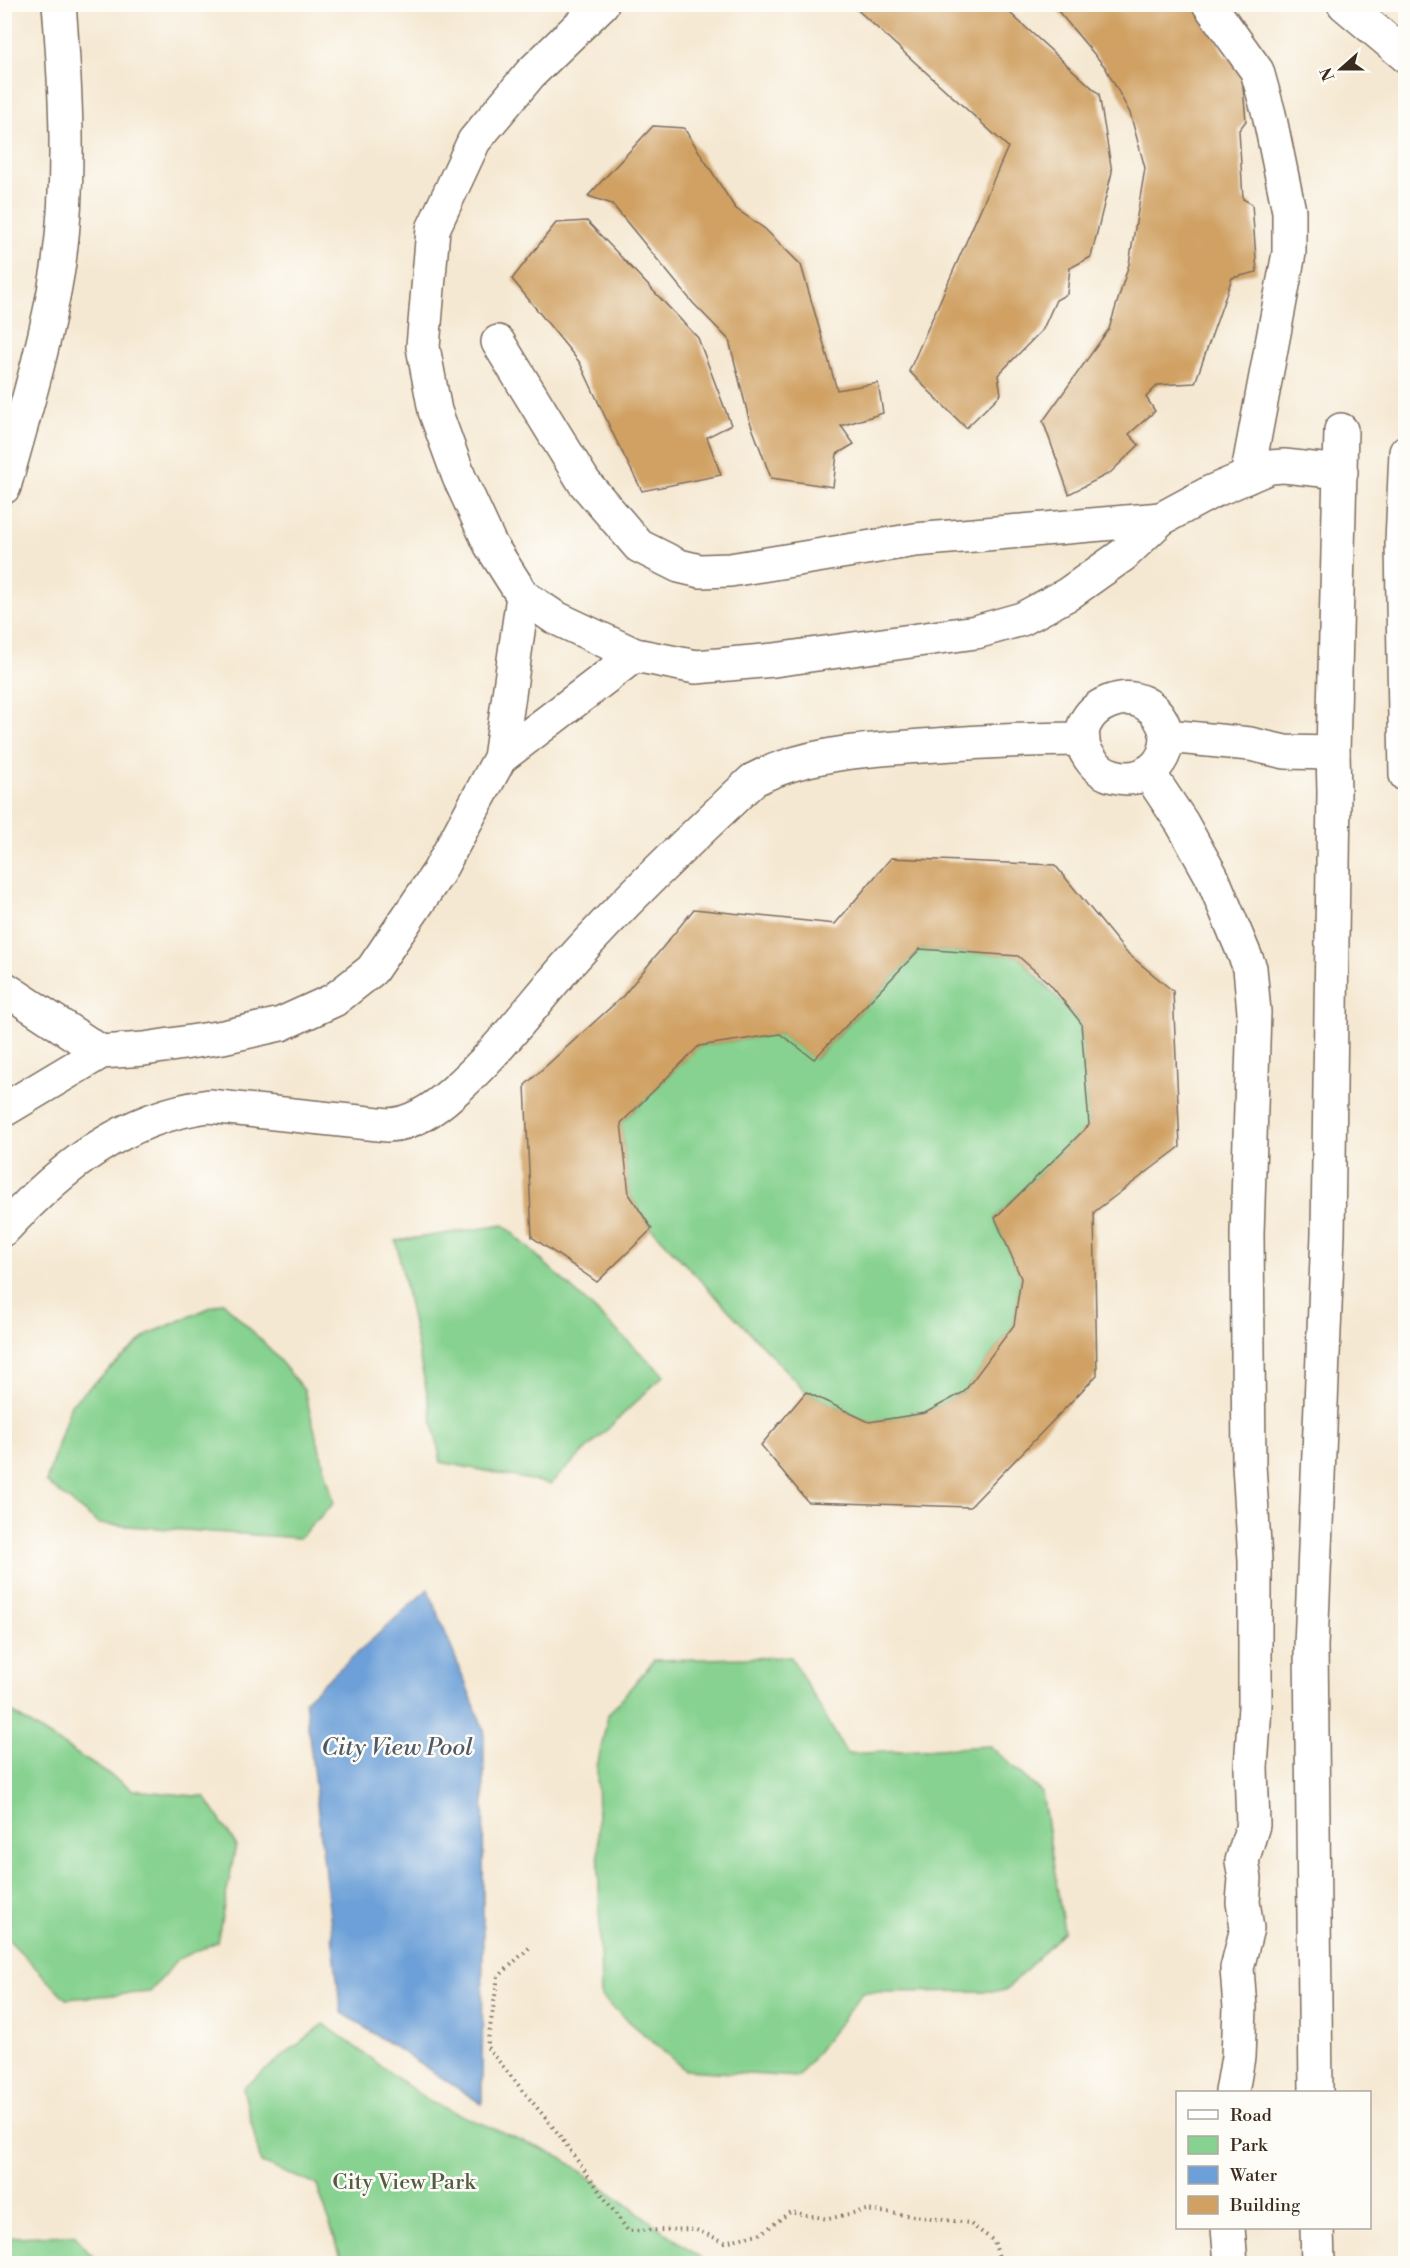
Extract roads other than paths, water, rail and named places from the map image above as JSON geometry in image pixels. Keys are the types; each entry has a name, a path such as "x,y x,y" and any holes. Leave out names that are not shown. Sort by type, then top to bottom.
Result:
{"street":[{"path":"4,487 41,349 58,269 66,182 66,90 59,4"},
{"path":"602,4 530,74 474,141 433,229 423,347 435,411 459,477 490,544 523,597 554,617 635,655 696,667 731,665 976,632 1022,619 1068,594 1123,555 1161,519 1211,492 1270,467 1284,466 1341,472"},
{"path":"1209,4 1257,71 1269,114 1289,211 1289,253 1247,477"},
{"path":"1344,4 1406,56"},
{"path":"498,342 584,482 605,508 639,546 679,566 700,571 730,570 915,540 1030,528 1161,519"},
{"path":"1316,2091 1311,1646 1328,1234 1335,792 1333,753 1341,430"},
{"path":"1406,452 1402,542 1406,775"},
{"path":"4,1110 101,1053 223,1037 281,1024 334,1000 372,970 438,873 500,758 523,597"},
{"path":"500,758 635,655"},
{"path":"1121,699 1140,701 1156,711 1164,723 1167,736 1167,745 1162,760 1148,772 1121,778 1110,776 1090,759 1083,739 1084,726 1096,709 1102,704 1121,699"},
{"path":"1167,736 1250,744 1285,752 1333,753"},
{"path":"4,1229 23,1209 92,1149 156,1117 185,1109 209,1106 228,1107 388,1125 406,1122 426,1113 452,1094 493,1053 572,960 652,878 753,780 771,770 860,750 1004,740 1083,739"},
{"path":"1148,772 1182,823 1212,877 1250,968 1254,1012 1247,1234 1249,1465 1255,1560 1255,1706 1251,1768 1253,1825 1242,1861 1245,1879 1243,1902 1247,1928 1237,1968 1240,2008 1239,2047 1232,2091"},
{"path":"4,988 101,1053"},
{"path":"1227,2229 1231,2264"},
{"path":"1317,2229 1318,2264"}],"water":[{"name":"City View Pool","path":"428,1589 484,1730 482,2104 341,2012 305,1700"}],"park label":[{"name":"City View Park","path":"404,2181"}]}
